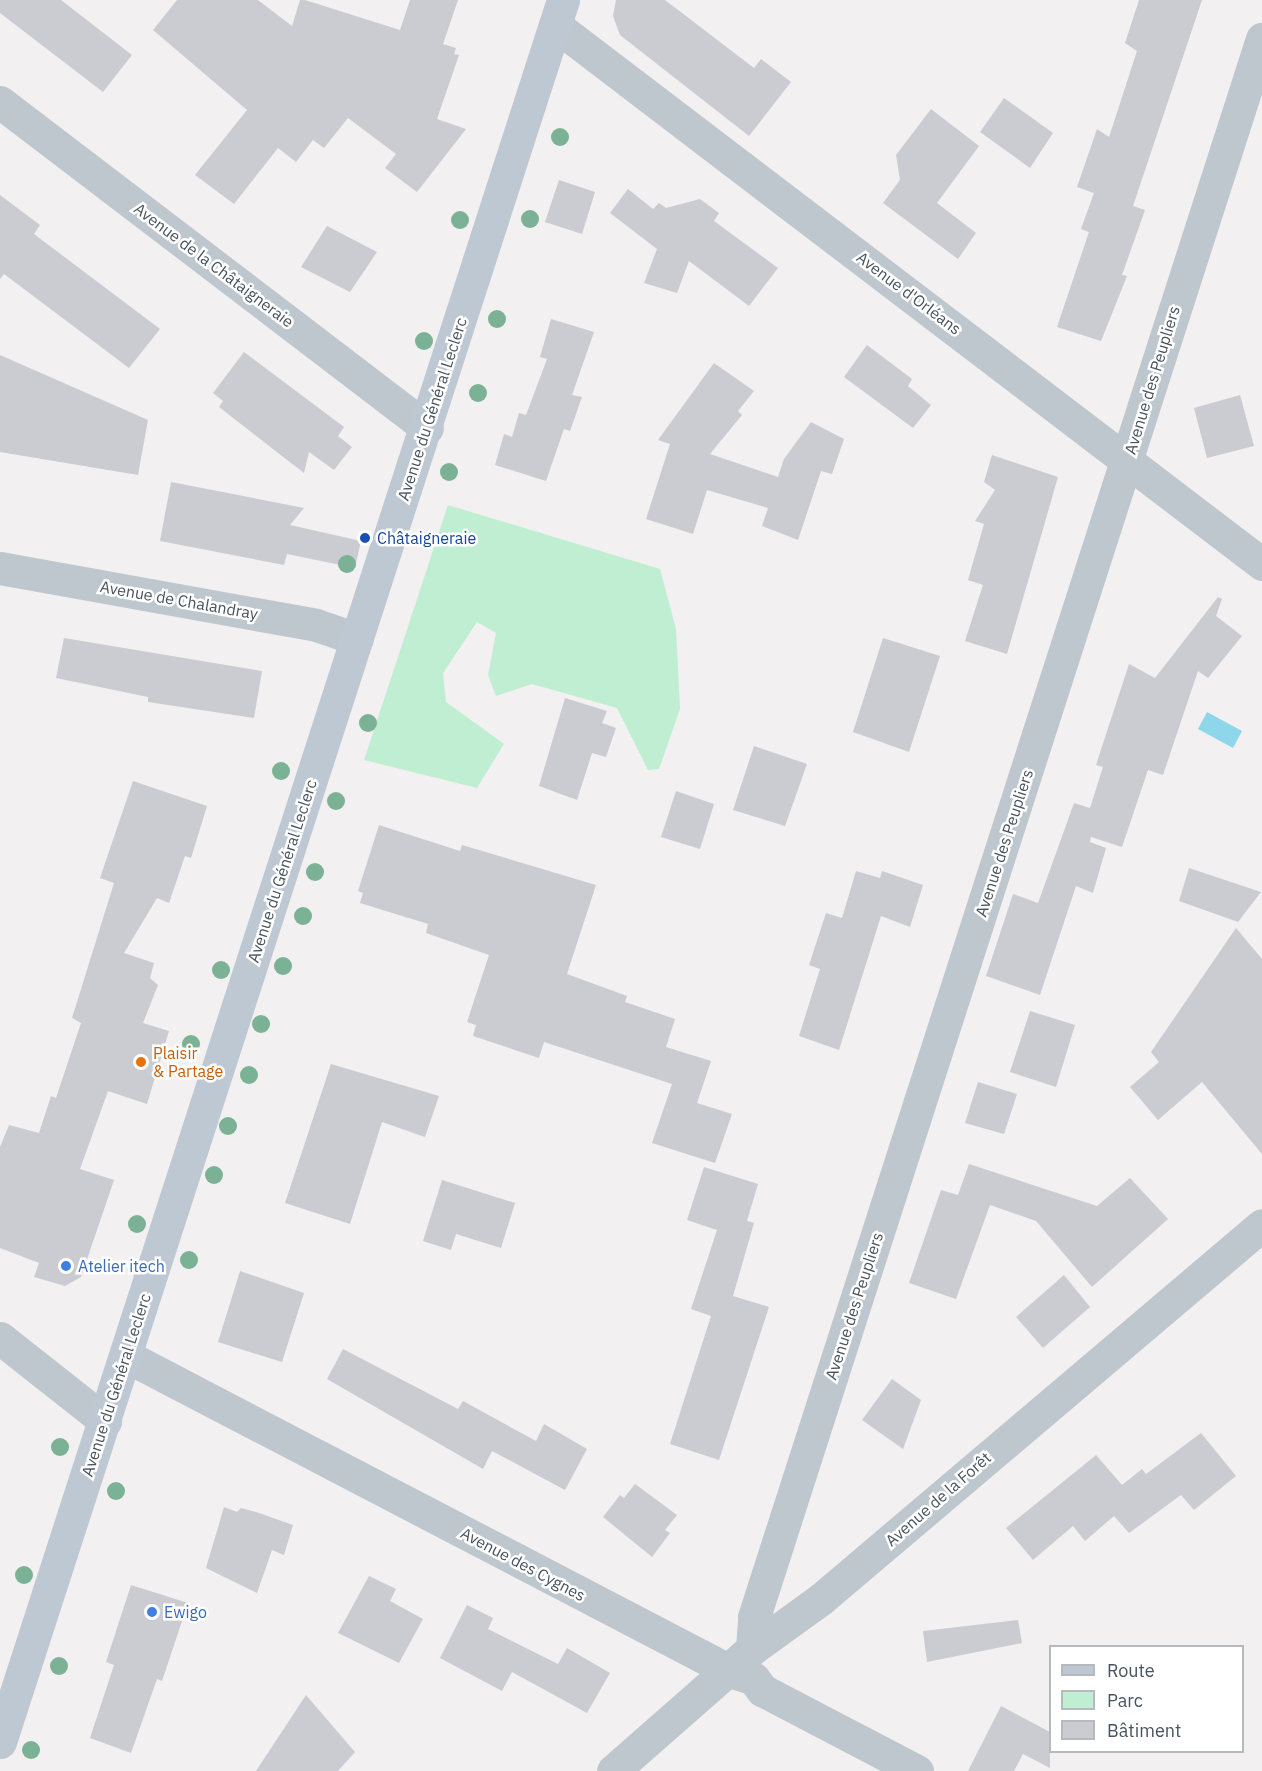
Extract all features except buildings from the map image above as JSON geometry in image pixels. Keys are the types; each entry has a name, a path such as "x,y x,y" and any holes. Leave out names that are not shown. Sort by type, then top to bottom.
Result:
{"main road":[{"name":"Avenue du Général Leclerc","path":"0,1742 427,428 559,12"}],"street":[{"name":"Avenue d'Orléans","path":"559,12 1262,564"},
{"name":"Avenue des Peupliers","path":"741,1660 1262,39"},
{"name":"Avenue de la Châtaigneraie","path":"0,102 427,428"},
{"name":"Avenue de Chalandray","path":"0,568 316,625 357,639"},
{"name":"Avenue de la Forêt","path":"613,1771 741,1660 821,1599 1262,1225"},
{"path":"0,1338 105,1421"},
{"name":"Avenue des Cygnes","path":"126,1356 741,1660 762,1690 917,1771"}],"green space":[{"path":"448,505 660,569 676,629 680,709 659,769 648,770 617,708 532,684 496,696 488,675 496,633 477,622 443,673 446,702 504,744 477,788 364,760"}],"water":[{"path":"1207,712 1242,731 1233,748 1198,729"}],"place":[{"name":"Châtaigneraie","path":"365,538"},
{"name":"Plaisir & Partage","path":"141,1062"},
{"name":"Atelier itech","path":"66,1266"},
{"name":"Ewigo","path":"152,1612"}]}
